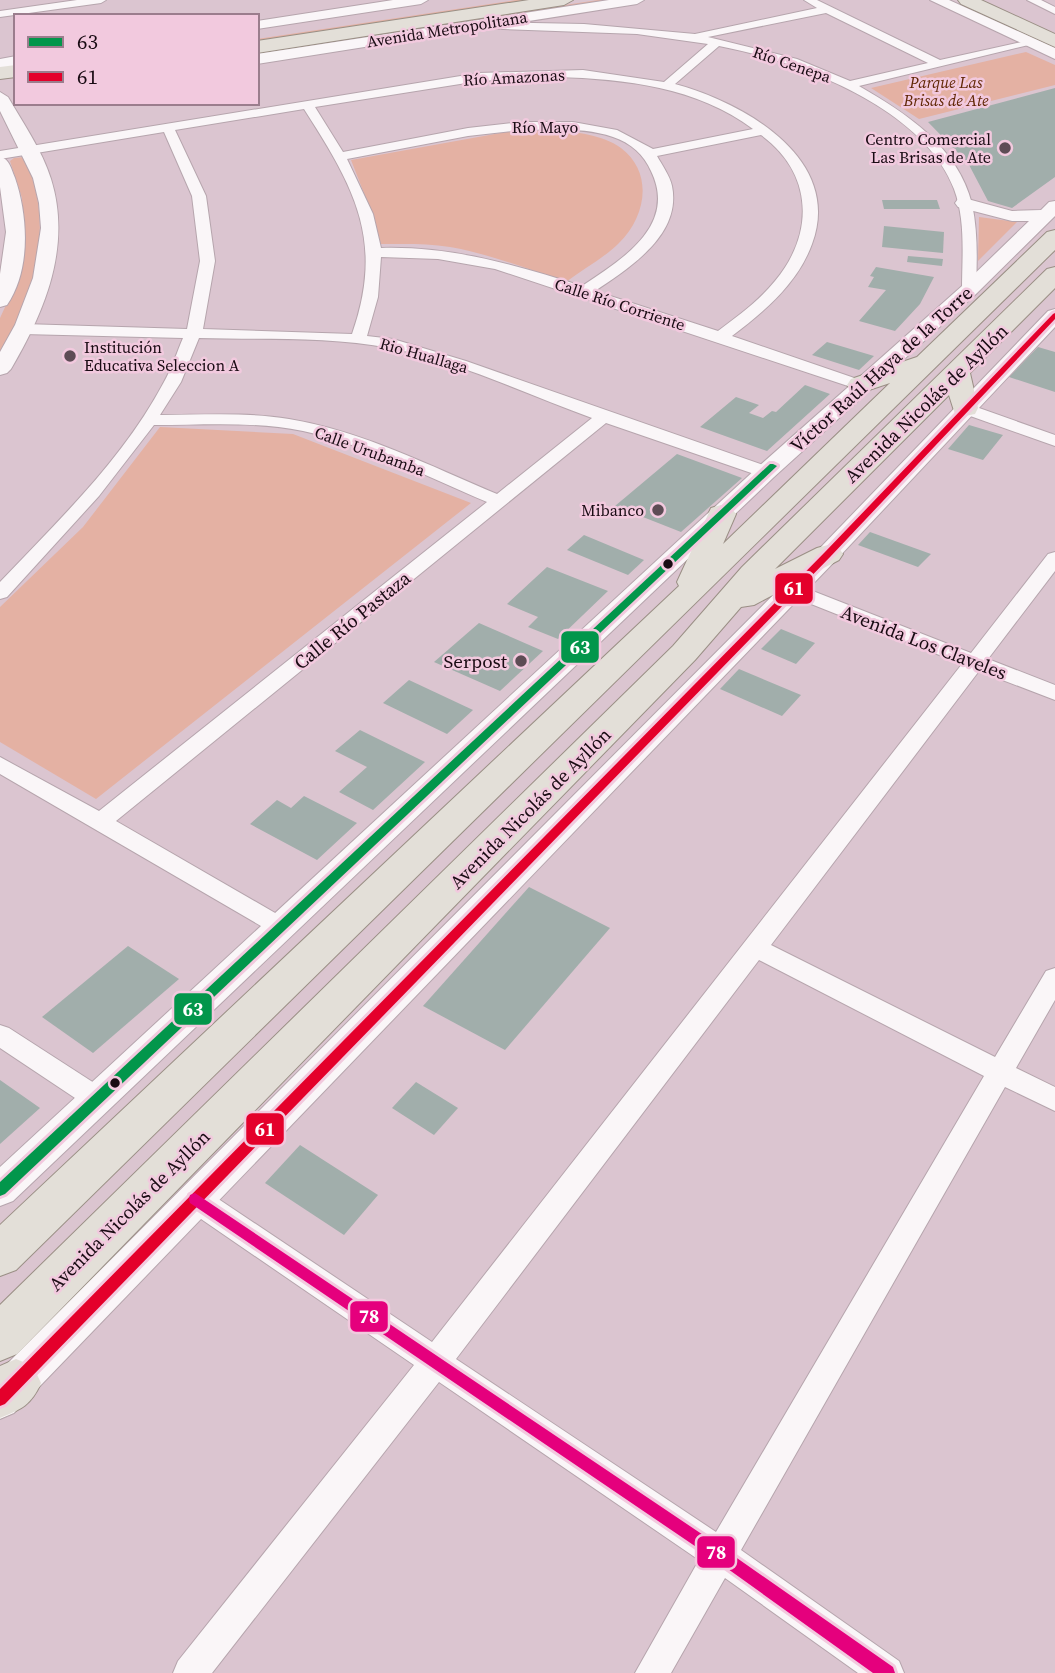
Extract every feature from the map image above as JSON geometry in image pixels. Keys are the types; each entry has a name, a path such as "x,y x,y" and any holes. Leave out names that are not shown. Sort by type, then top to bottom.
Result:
{"main road":[{"name":"Avenida Metropolitana","path":"259,34 485,0"},
{"name":"Avenida Metropolitana","path":"259,47 564,0"},
{"path":"937,0 995,5 1055,41"},
{"path":"967,0 995,5 1055,27"},
{"name":"Avenida Nicolás de Ayllón","path":"0,1255 928,362 1052,219"},
{"name":"Avenida Nicolás de Ayllón","path":"4,1379 753,574 1055,274"},
{"path":"860,385 928,362"},
{"path":"957,373 965,408"},
{"path":"688,593 721,514"},
{"path":"723,609 828,554"}],"street":[{"path":"0,14 101,0"},
{"name":"Avenida Metropolitana","path":"259,25 415,0"},
{"name":"Avenida Metropolitana","path":"259,59 637,0"},
{"path":"809,0 938,64"},
{"path":"937,0 1055,54"},
{"path":"1032,0 1055,11"},
{"path":"690,37 828,9"},
{"name":"Río Cenepa","path":"478,25 616,28 690,37 788,60 849,85 891,110 919,132 950,169 964,203 968,229 969,290"},
{"path":"666,86 718,42"},
{"path":"849,85 1031,43"},
{"name":"Río Amazonas","path":"0,155 430,84 520,73 601,76 666,86 730,108 765,131 788,152 803,175 811,202 809,231 797,261 775,291 720,337"},
{"path":"0,98 30,150 47,197 50,235 43,280 23,329 0,369"},
{"path":"307,105 341,156 366,219 374,253 370,304 358,339"},
{"name":"Río Mayo","path":"341,156 506,126 543,123 607,131 627,139 648,153 658,164 665,182 667,201 663,217 652,238 631,258 583,292"},
{"path":"0,593 100,486 152,420 170,388 193,334 201,311 209,268 207,228 196,181 168,128"},
{"path":"648,153 765,131"},
{"path":"0,162 13,199 16,219 12,266 0,301"},
{"path":"964,203 995,213 1052,219"},
{"name":"Víctor Raúl Haya de la Torre","path":"0,1190 860,385 1052,219"},
{"name":"Calle Río Corriente","path":"374,253 426,251 455,254 583,292 860,385"},
{"path":"4,1379 195,1199 828,554 1055,314"},
{"name":"Rio Huallaga","path":"23,329 358,339 432,355 766,472"},
{"path":"965,408 1055,440"},
{"name":"Calle Río Pastaza","path":"100,822 604,417"},
{"name":"Calle Urubamba","path":"152,420 239,420 304,427 333,434 500,501"},
{"path":"190,1673 436,1361 1055,558"},
{"name":"Avenida Los Claveles","path":"793,590 1055,693"},
{"path":"0,764 281,927"},
{"path":"754,947 1055,1100"},
{"path":"652,1673 1055,978"},
{"path":"0,1035 96,1098"},
{"path":"195,1199 719,1554 887,1673"}],"green space":[{"path":"516,0 546,0 259,44 259,39"},
{"path":"598,0 620,0 259,56 259,52"},
{"name":"Parque Las Brisas de Ate","path":"1026,52 1055,65 1055,85 919,119 871,88"},
{"path":"553,129 614,143 631,158 642,182 640,208 628,232 607,254 566,282 465,250 432,245 379,244 367,201 351,160 511,131"},
{"path":"24,157 39,207 38,257 24,306 0,352 0,318 12,292 24,240 22,198 10,161"},
{"path":"979,217 1017,222 978,261"},
{"path":"160,427 293,434 471,503 96,799 0,742 0,607 83,527"}],"building":[{"name":"Centro Comercial Las Brisas de Ate","path":"1055,88 1055,177 1012,208 988,201 968,163 928,122"},
{"path":"882,200 937,200 940,209 884,209"},
{"path":"884,226 944,232 943,253 882,247"},
{"path":"908,256 943,259 942,266 907,262"},
{"path":"876,267 934,277 920,304 895,331 859,321 886,290 868,287 874,277 870,276"},
{"path":"827,342 874,356 859,370 812,355"},
{"path":"1038,347 1055,352 1055,392 1009,377"},
{"path":"805,385 830,394 767,451 700,427 736,397 759,405 749,413 763,418 772,411 776,412"},
{"path":"969,425 1003,435 983,460 948,449"},
{"path":"677,454 742,478 681,532 615,506"},
{"path":"870,532 931,554 918,567 858,545"},
{"path":"584,535 644,560 628,575 567,550"},
{"path":"547,567 608,591 558,639 528,627 538,617 507,604"},
{"path":"479,623 543,651 500,691 434,662"},
{"path":"781,629 815,643 796,664 761,649"},
{"path":"739,669 801,695 782,716 720,689"},
{"path":"409,680 473,710 447,734 383,703"},
{"path":"360,730 425,762 373,810 339,792 367,767 335,751"},
{"path":"304,796 357,823 317,860 250,824 277,800 291,808"},
{"path":"529,887 610,928 505,1050 423,1006"},
{"path":"128,946 179,979 93,1053 42,1017"},
{"path":"0,1080 40,1108 0,1144"},
{"path":"416,1082 458,1108 434,1135 392,1108"},
{"path":"300,1145 378,1195 344,1235 265,1183"}],"transit line":[{"name":"61","path":"0,1399 828,554 1055,315"},
{"name":"63","path":"0,1190 773,466"},
{"name":"78","path":"195,1199 719,1554 887,1673"}],"place":[{"name":"Centro Comercial Las Brisas de Ate","path":"1005,148"},
{"name":"Institución Educativa Seleccion A","path":"70,356"},
{"name":"Mibanco","path":"658,510"},
{"name":"Serpost","path":"521,661"}]}
